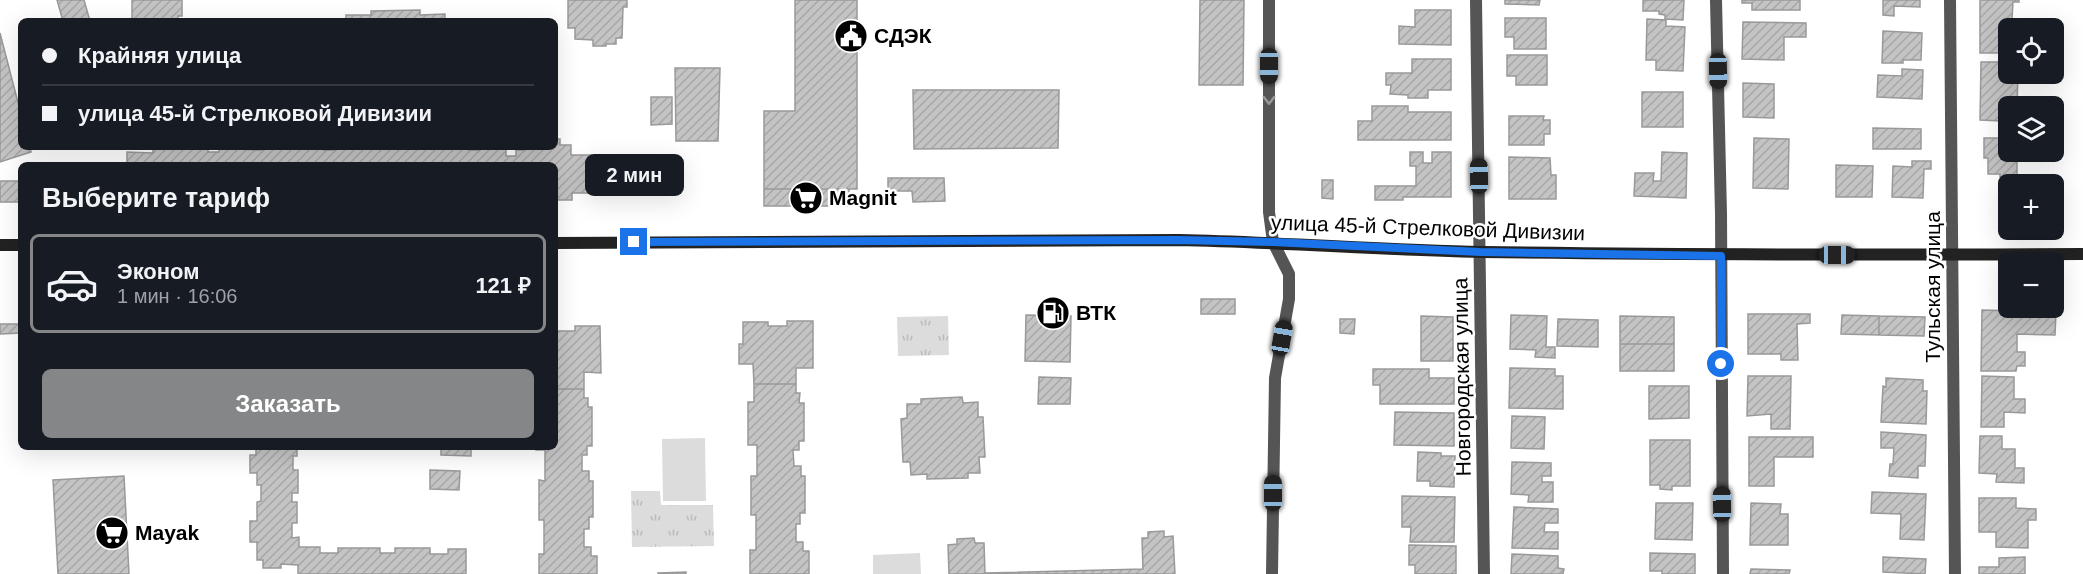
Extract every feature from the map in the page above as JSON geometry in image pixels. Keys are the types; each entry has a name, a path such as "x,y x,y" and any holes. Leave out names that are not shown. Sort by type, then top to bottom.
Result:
{"main road":[{"name":"улица 45-й Стрелковой Дивизии","path":"558,243 1273,242 1480,252 1721,256 2083,254"},
{"path":"0,245 18,244"}],"street":[{"path":"1269,0 1269,212 1273,242 1289,273 1289,298 1275,378 1272,574"},
{"name":"Новгородская улица","path":"1476,0 1484,574"},
{"path":"1716,0 1721,256 1723,574"},
{"name":"Тульская улица","path":"1950,0 1955,574"}],"green space":[{"path":"948,316 949,355 898,356 897,317"},
{"path":"705,438 706,501 663,501 662,439"},
{"path":"631,491 660,491 661,505 713,505 714,546 632,547"},
{"path":"920,553 921,574 873,574 873,555"}],"building":[{"path":"57,0 84,0 89,18 62,18"},
{"path":"132,0 182,0 182,16 178,18 132,18"},
{"path":"568,0 627,0 627,7 623,7 622,38 616,38 616,44 606,44 606,46 593,46 593,40 575,39 575,28 568,28"},
{"path":"795,0 857,0 857,189 764,189 764,111 795,111"},
{"path":"1200,0 1244,0 1243,85 1199,85"},
{"path":"1505,0 1540,0 1539,5 1505,4"},
{"path":"1643,0 1684,0 1683,20 1665,19 1665,15 1659,14 1659,11 1643,11"},
{"path":"1742,0 1800,0 1800,10 1752,10 1752,3 1742,3"},
{"path":"1883,0 1920,0 1920,7 1894,6 1894,16 1883,15"},
{"path":"1980,0 2019,0 2019,2 2013,2 2012,18 1998,18 1998,53 1980,53"},
{"path":"420,10 420,15 445,14 445,18 346,18 346,15 371,15 371,11"},
{"path":"1415,10 1451,10 1451,45 1399,44 1399,26 1415,27"},
{"path":"1505,18 1546,18 1546,49 1514,49 1514,37 1505,37"},
{"path":"1647,19 1666,20 1666,26 1685,27 1683,71 1656,70 1656,60 1646,60"},
{"path":"1743,22 1806,23 1806,37 1784,37 1784,60 1742,59"},
{"path":"1883,31 1922,33 1921,60 1882,63"},
{"path":"0,33 18,102 18,150 31,150 31,152 0,162"},
{"path":"1507,55 1547,55 1547,85 1516,85 1516,76 1507,76"},
{"path":"1412,59 1451,59 1451,90 1428,90 1428,98 1408,98 1408,95 1390,94 1391,85 1386,85 1386,73 1412,73"},
{"path":"1981,62 1998,62 1998,84 2018,84 2017,96 1998,96 1998,121 1980,120"},
{"path":"675,68 720,68 718,141 676,141"},
{"path":"1902,69 1923,70 1922,99 1877,97 1878,75 1902,76"},
{"path":"1743,83 1774,84 1774,118 1743,117"},
{"path":"913,90 1059,90 1058,148 914,149"},
{"path":"1642,92 1683,92 1683,127 1642,127"},
{"path":"651,97 672,97 672,124 651,125"},
{"path":"1372,106 1408,106 1408,112 1451,112 1451,140 1358,140 1358,121 1372,121"},
{"path":"1509,116 1544,116 1543,120 1550,120 1550,134 1544,134 1544,145 1509,145"},
{"path":"1873,128 1921,129 1921,149 1873,149"},
{"path":"1754,138 1789,139 1788,189 1753,188"},
{"path":"1984,138 1998,138 1998,162 2017,162 2017,174 1988,174 1988,158 1984,158"},
{"path":"558,139 560,139 560,145 571,145 571,155 599,155 599,193 572,193 572,200 558,200 558,162 127,162 127,152 153,153 153,150 219,152 219,150 506,150 506,156 516,156 516,150 558,150"},
{"path":"1410,152 1423,152 1423,163 1432,163 1432,152 1451,152 1451,197 1403,197 1403,200 1375,200 1375,186 1416,186 1416,166 1410,166"},
{"path":"1662,152 1687,153 1686,198 1634,196 1635,173 1654,173 1653,181 1661,181"},
{"path":"1509,157 1550,158 1551,175 1556,175 1556,199 1509,199"},
{"path":"1912,161 1931,161 1931,169 1924,169 1923,198 1892,197 1893,166 1912,167"},
{"path":"1836,165 1873,166 1872,197 1836,197"},
{"path":"888,178 944,178 945,201 913,202 912,191 888,191"},
{"path":"1322,180 1333,180 1333,199 1322,198"},
{"path":"0,181 18,181 18,202 0,202"},
{"path":"764,189 849,189 849,206 764,206"},
{"path":"1201,299 1235,299 1235,314 1201,314"},
{"path":"1982,310 1998,310 1998,318 2056,318 2055,335 2017,334 2017,352 2025,352 2025,366 2017,366 2016,371 1981,371"},
{"path":"1748,314 1810,314 1810,323 1797,324 1798,360 1781,360 1781,354 1748,354"},
{"path":"1026,315 1071,316 1070,362 1025,361"},
{"path":"1511,315 1547,316 1546,347 1555,347 1555,358 1535,357 1536,350 1510,349"},
{"path":"1842,315 1879,316 1879,335 1841,334"},
{"path":"1421,316 1453,317 1453,361 1421,361"},
{"path":"1620,316 1674,317 1674,344 1620,344"},
{"path":"1879,316 1925,317 1924,336 1879,335"},
{"path":"1340,319 1355,319 1354,334 1340,333"},
{"path":"1558,319 1598,320 1598,347 1557,346"},
{"path":"787,321 813,321 813,368 796,368 796,384 754,384 753,364 739,364 739,344 743,344 743,322 768,322 768,326 787,326"},
{"path":"0,324 18,324 18,333 0,334"},
{"path":"575,326 600,326 601,373 584,372 584,389 558,389 558,331 575,331"},
{"path":"1620,344 1674,344 1674,371 1620,371"},
{"path":"1510,368 1555,369 1555,376 1563,376 1563,409 1509,408"},
{"path":"1373,369 1429,369 1429,378 1454,378 1454,404 1380,404 1380,385 1373,385"},
{"path":"1748,376 1791,376 1790,429 1771,429 1771,414 1747,416"},
{"path":"1982,376 2014,377 2014,399 2025,399 2025,413 2004,412 2004,427 1981,427"},
{"path":"1039,377 1071,378 1070,404 1038,404"},
{"path":"1886,378 1923,380 1923,391 1927,391 1926,424 1881,422 1883,386 1886,387"},
{"path":"754,384 796,384 796,393 800,393 799,403 804,403 804,441 799,441 799,450 793,450 794,466 801,466 801,476 805,476 805,513 800,513 800,524 796,524 796,542 803,542 803,551 809,551 809,574 750,574 750,550 756,550 756,515 751,515 751,476 757,476 757,445 748,445 748,402 754,402"},
{"path":"1649,386 1689,386 1689,418 1649,419"},
{"path":"558,389 584,389 584,398 588,398 588,407 592,407 592,446 587,446 587,455 582,455 582,471 589,471 589,481 593,481 593,517 589,517 589,529 584,529 584,547 591,547 591,556 597,556 597,574 539,574 539,554 544,554 544,520 539,520 539,480 545,481 545,450 558,450"},
{"path":"962,397 963,403 978,402 978,417 983,417 985,457 979,457 980,473 968,473 968,478 927,479 927,474 911,475 910,462 903,462 901,419 907,418 907,404 921,404 921,399"},
{"path":"1395,412 1454,413 1454,446 1394,445"},
{"path":"1512,416 1545,417 1544,449 1511,448"},
{"path":"1881,432 1926,435 1925,466 1918,466 1918,478 1889,476 1890,464 1893,464 1894,448 1881,448"},
{"path":"1980,436 2002,436 2002,449 2015,449 2015,468 2024,468 2024,483 1996,482 1997,474 1979,473"},
{"path":"1749,437 1813,437 1813,457 1774,457 1774,486 1749,486"},
{"path":"1650,440 1690,440 1690,486 1672,486 1672,490 1660,489 1660,485 1650,485"},
{"path":"256,450 297,450 297,456 293,456 293,470 298,470 298,493 292,493 292,502 297,502 297,523 292,523 292,538 299,537 299,547 320,547 320,553 338,553 338,548 380,548 380,553 395,553 395,548 430,548 430,554 448,554 448,549 466,549 466,574 298,574 298,565 281,564 281,568 263,568 263,560 257,560 257,542 250,542 250,521 257,521 257,502 261,501 261,485 257,485 257,473 250,473 250,455 256,455"},
{"path":"441,450 471,450 471,456 441,455"},
{"path":"1418,452 1455,456 1454,487 1430,486 1430,481 1417,481"},
{"path":"1512,462 1551,463 1551,476 1542,476 1542,482 1553,482 1553,502 1528,502 1529,495 1511,494"},
{"path":"430,470 460,471 459,490 430,489"},
{"path":"124,476 129,574 58,574 53,480"},
{"path":"1872,492 1926,494 1924,540 1900,539 1901,514 1871,513"},
{"path":"1402,496 1455,497 1454,542 1410,542 1411,527 1402,527"},
{"path":"1979,498 2016,498 2016,508 2036,509 2036,520 2028,520 2028,548 1996,547 1996,532 1979,532"},
{"path":"1656,503 1693,503 1692,540 1655,539"},
{"path":"1751,503 1781,504 1780,514 1788,514 1788,545 1750,545"},
{"path":"1514,507 1558,509 1558,523 1545,523 1544,532 1558,532 1558,549 1512,548"},
{"path":"1164,531 1164,537 1173,536 1175,574 949,574 948,545 957,544 957,539 974,538 975,543 984,543 985,573 1143,569 1142,538 1148,538 1148,532"},
{"path":"1409,545 1456,546 1456,574 1415,574 1415,565 1409,565"},
{"path":"1650,553 1695,554 1695,574 1662,574 1662,571 1650,571"},
{"path":"1512,554 1558,556 1558,568 1564,569 1563,574 1511,574"},
{"path":"1883,557 1926,559 1925,574 1883,572"},
{"path":"2025,557 2025,574 1979,574 1979,567 1999,567 1999,558"},
{"path":"1751,569 1790,570 1789,574 1750,574"},
{"path":"686,572 686,574 658,574 658,573"}],"place":[{"name":"СДЭК","path":"851,36"},
{"name":"Magnit","path":"806,198"},
{"name":"ВТК","path":"1053,313"},
{"name":"Mayak","path":"112,533"}],"route":[{"path":"634,242 1179,240 1480,252 1721,256 1721,364"}]}
